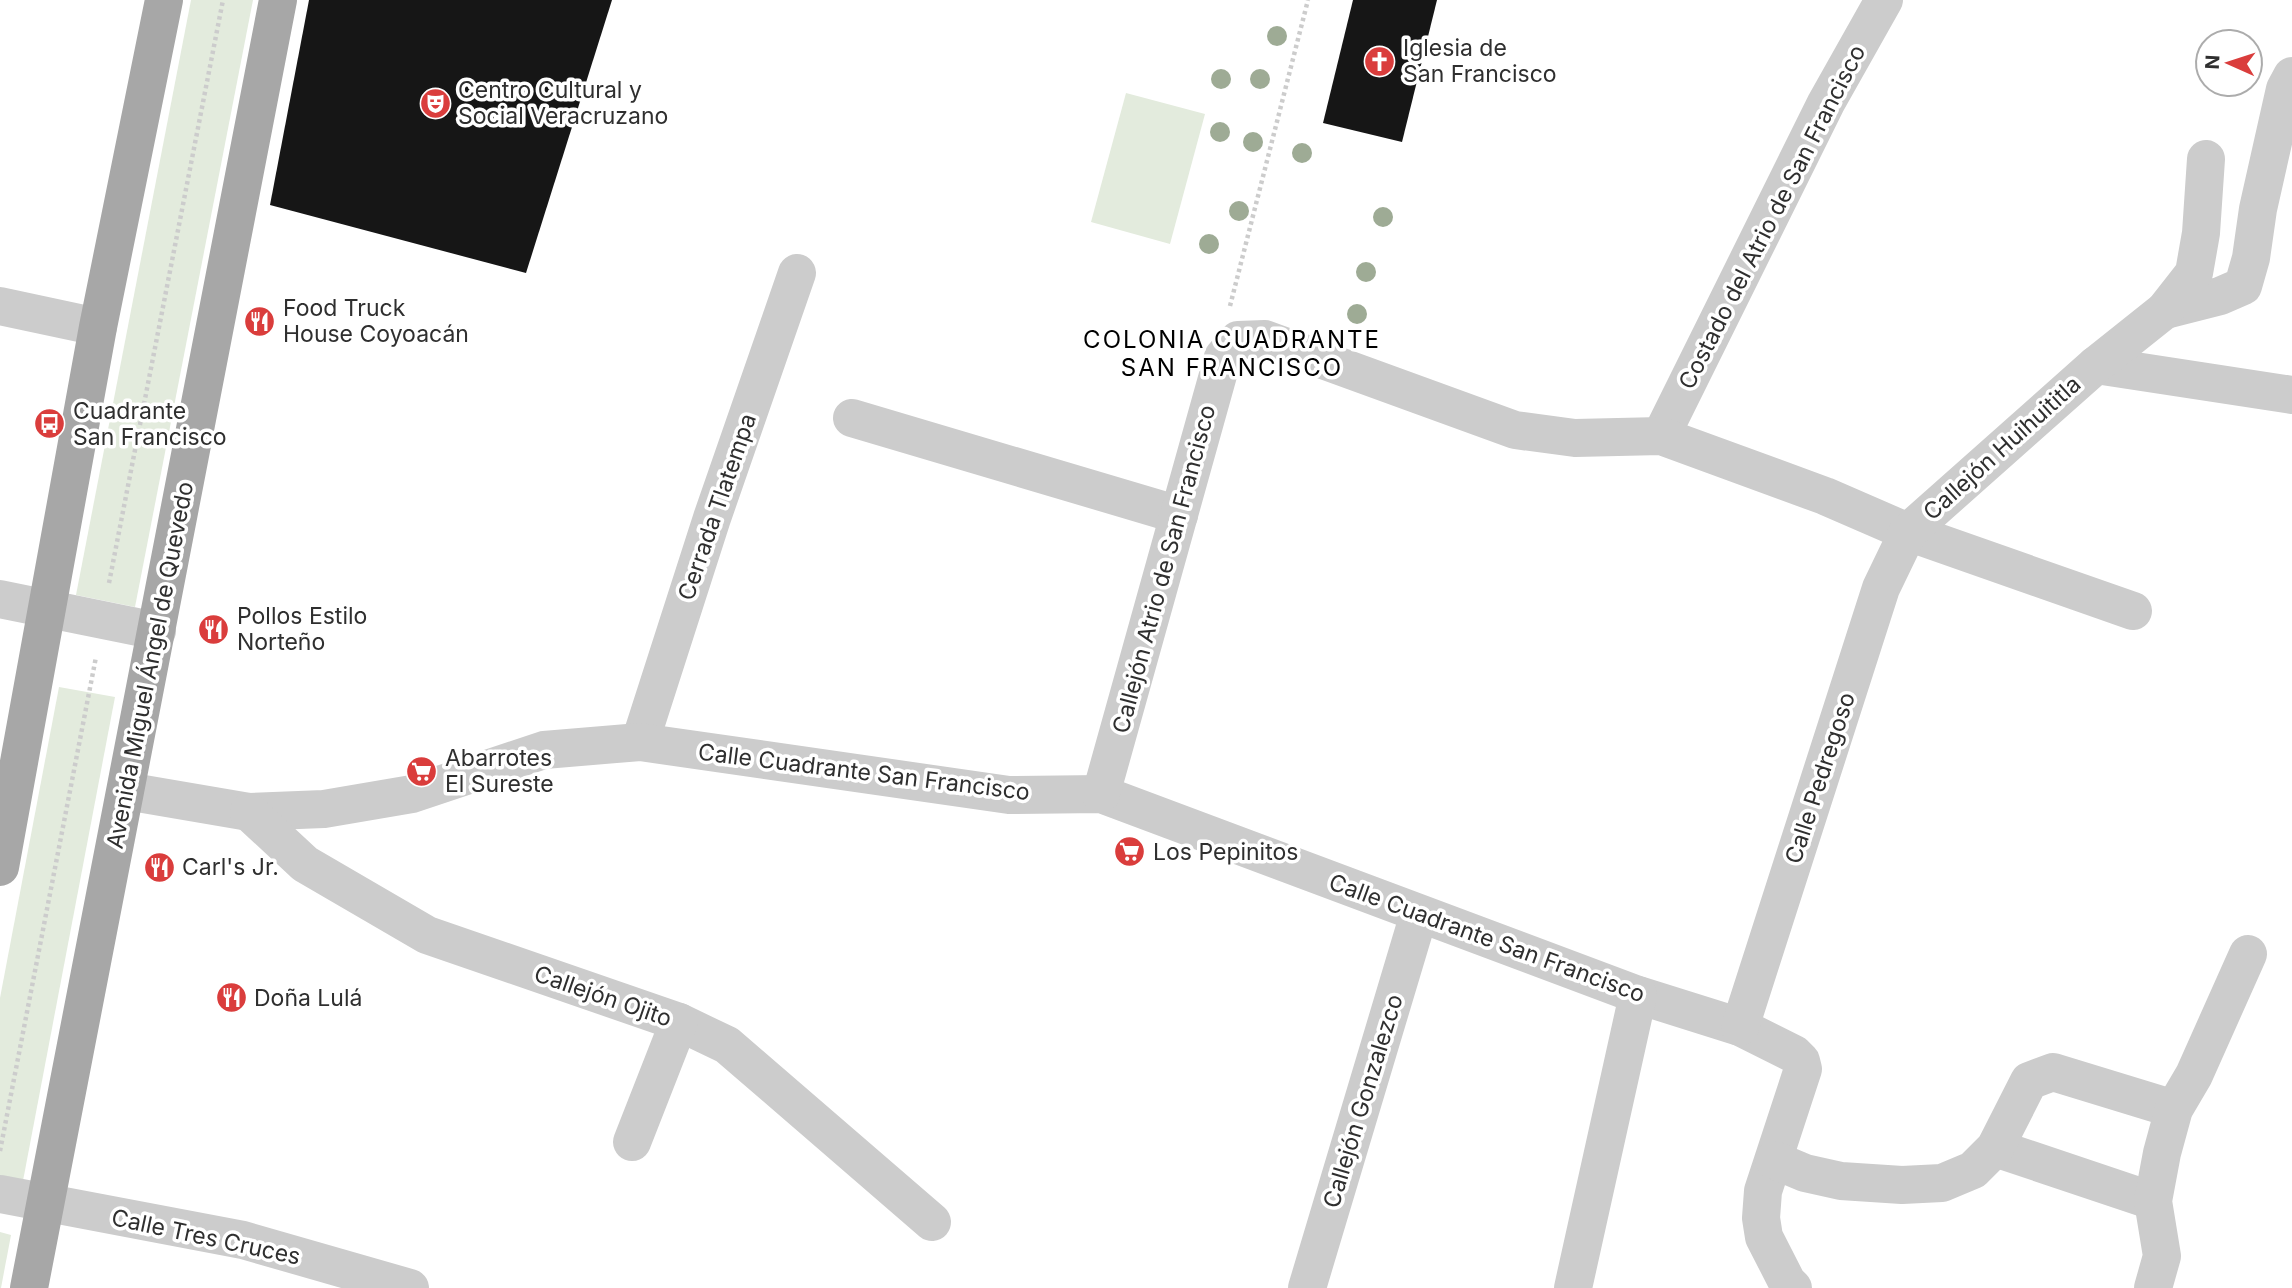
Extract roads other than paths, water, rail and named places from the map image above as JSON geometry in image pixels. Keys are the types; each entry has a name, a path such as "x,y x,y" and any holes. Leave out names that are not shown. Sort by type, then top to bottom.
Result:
{"main road":[{"path":"0,867 98,327 163,0"},
{"name":"Avenida Miguel Ángel de Quevedo","path":"29,1288 278,0"}],"street":[{"name":"Costado del Atrio de San Francisco","path":"1661,436 1826,103 1884,0"},
{"name":"Callejón Huihuititla","path":"2165,310 2220,296 2243,286 2285,89 2292,76"},
{"name":"Callejón Huihuititla","path":"1908,532 2096,365 2165,310 2194,274 2202,233 2206,159"},
{"name":"Cerrada Tlatempa","path":"640,742 712,518 797,273"},
{"path":"0,306 98,327"},
{"name":"Callejón Atrio de San Francisco","path":"1101,794 1223,357 1238,340 1265,339 1515,430 1574,438 1661,436"},
{"name":"Callejón Huihuititla","path":"2096,365 2292,395"},
{"path":"852,418 1179,515"},
{"path":"1661,436 1825,496 1908,532 2133,611"},
{"name":"Calle Pedregoso","path":"1740,1027 1881,589 1908,532"},
{"path":"0,599 157,631"},
{"name":"Calle Cuadrante San Francisco","path":"126,791 249,812 324,809 412,794 544,750 640,742 1009,795 1101,794 1637,995 1740,1027 1794,1054 1801,1061 1802,1069 1774,1160"},
{"name":"Callejón Ojito","path":"249,812 305,864 427,935 678,1022 727,1045 932,1222"},
{"name":"Callejón Gonzalezco","path":"1307,1288 1419,914"},
{"path":"2153,1288 2162,1256 2153,1201 2174,1109 2194,1075 2248,954"},
{"path":"1573,1288 1637,995"},
{"path":"632,1142 678,1022"},
{"path":"1793,1288 1787,1282 1764,1237 1761,1218 1763,1191 1774,1160 1805,1173 1841,1181 1902,1185 1942,1183 1973,1170 1995,1148 2029,1081 2053,1072 2174,1109"},
{"path":"1995,1148 2153,1201"},
{"name":"Calle Tres Cruces","path":"0,1194 243,1240 410,1288"}],"place":[{"name":"Iglesia de San Francisco","path":"1380,61"},
{"name":"Centro Cultural y Social Veracruzano","path":"435,103"},
{"name":"Food Truck House Coyoacán","path":"260,321"},
{"name":"Cuadrante San Francisco","path":"50,424"},
{"name":"Pollos Estilo Norteño","path":"214,629"},
{"name":"Abarrotes El Sureste","path":"422,771"},
{"name":"Los Pepinitos","path":"1130,852"},
{"name":"Carl's Jr.","path":"159,867"},
{"name":"Doña Lulá","path":"231,998"}],"district":[{"name":"COLONIA CUADRANTE SAN FRANCISCO","path":"1232,353"}]}
